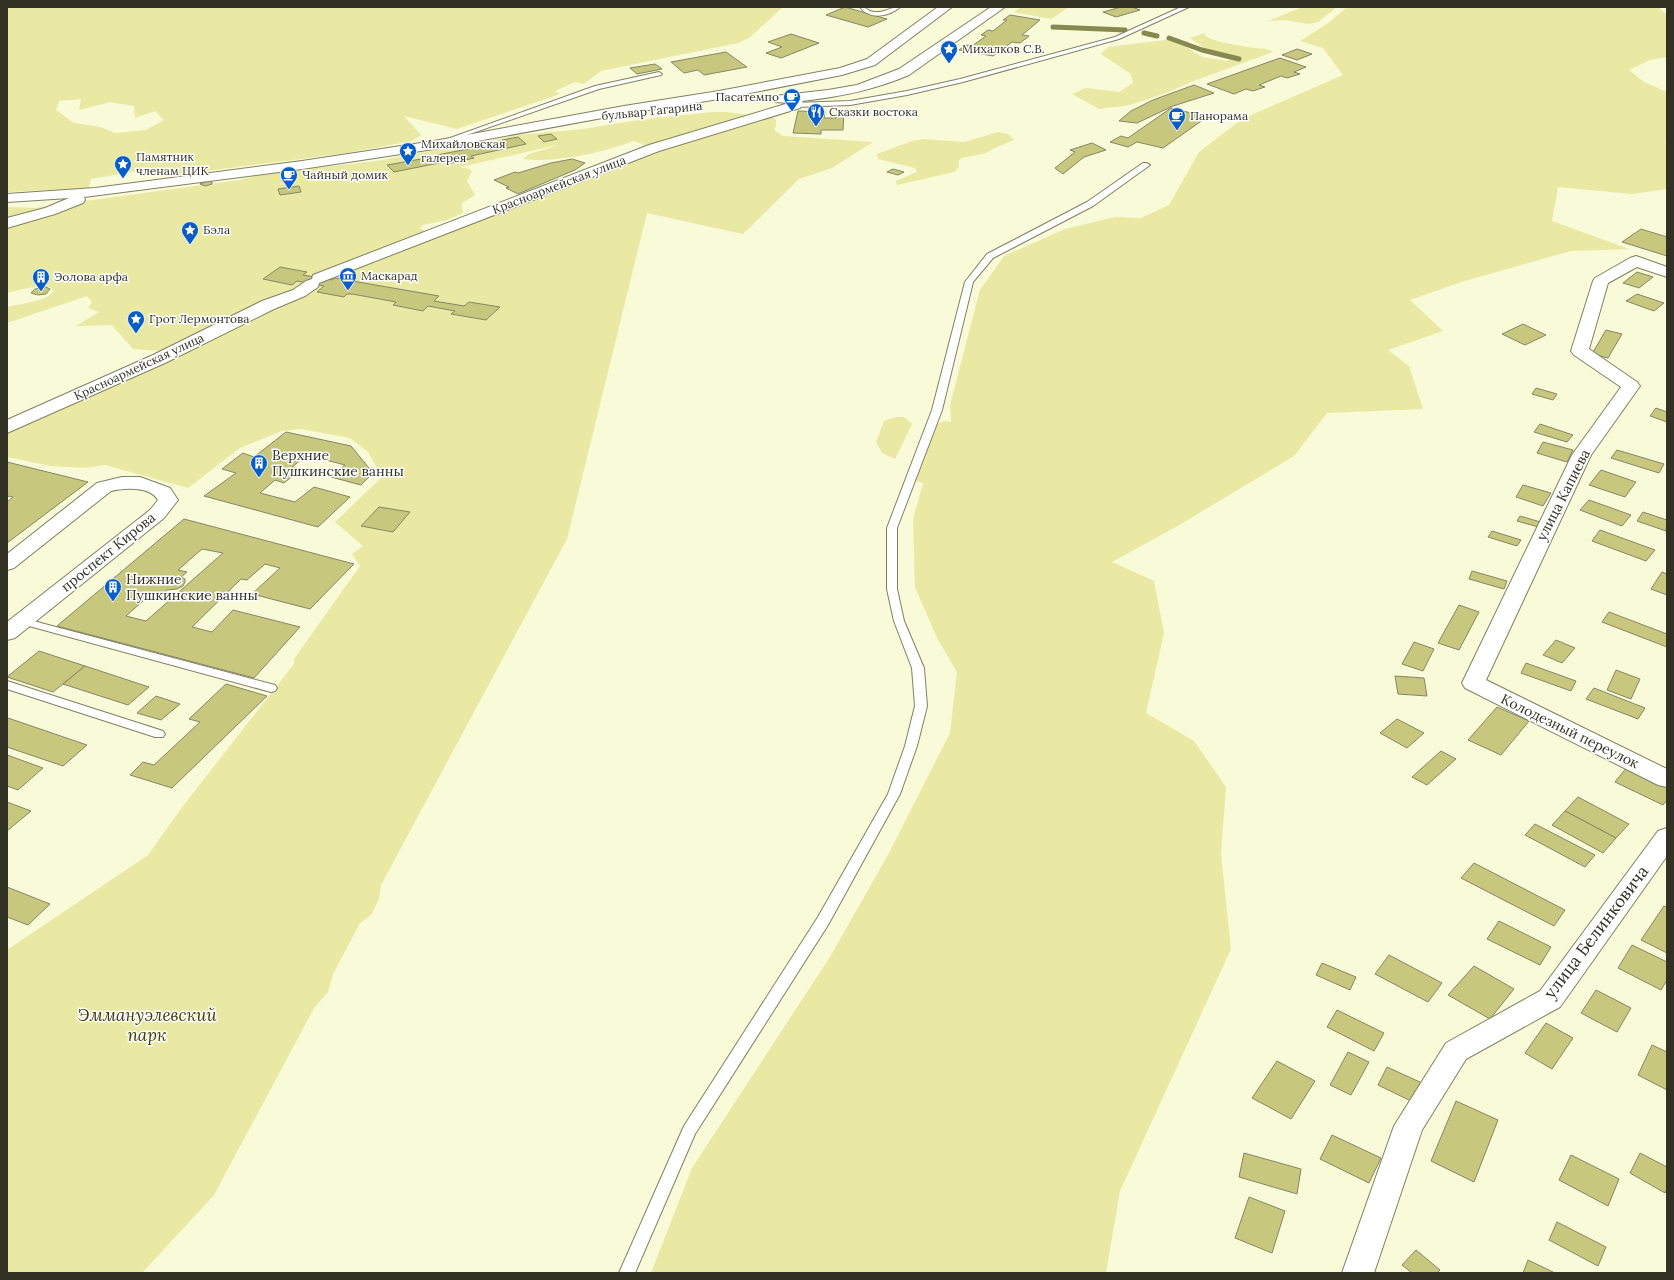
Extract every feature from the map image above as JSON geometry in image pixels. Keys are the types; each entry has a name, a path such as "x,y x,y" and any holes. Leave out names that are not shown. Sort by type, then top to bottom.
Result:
{"street":[{"name":"бульвар Гагарина","path":"7,198 95,192 302,165 434,145 719,95 859,67 871,62 887,52 946,7"},
{"name":"бульвар Гагарина","path":"568,121 763,100 794,101 888,80 904,72 999,7"},
{"name":"Красноармейская улица","path":"7,427 159,359 268,305 299,292 316,281 654,148 794,101"},
{"path":"7,223 50,211 95,192"},
{"name":"улица Капиева","path":"1473,683 1582,454 1631,386 1580,351 1601,281 1636,261 1667,272"},
{"name":"проспект Кирова","path":"7,564 104,487 122,483 140,483 163,492 168,500 157,514 14,627"},
{"name":"Колодезный переулок","path":"1473,683 1667,779"},
{"name":"улица Белинковича","path":"1358,1273 1409,1126 1456,1050 1550,999 1667,837"}],"lane":[{"path":"863,7 866,11 880,14 897,7"},
{"path":"794,101 826,105 850,103 907,93 961,81 1116,38 1186,7"},
{"path":"434,145 597,87 659,74"},
{"path":"627,1273 689,1132 823,921 894,794 911,746 921,706 918,668 898,621 892,589 892,528 936,410 969,282 990,256 1090,204 1146,165"},
{"path":"14,627 271,688"},
{"path":"7,686 159,734"}],"green space":[{"path":"7,7 783,7 749,38 738,43 601,71 584,84 575,82 555,91 560,94 457,129 404,116 421,135 412,141 347,153 160,177 159,167 91,179 89,188 7,192","holes":["81,99 79,110 110,102 134,106 135,118 155,111 164,120 146,130 115,133 100,127 74,123 56,110 59,101"]},
{"path":"1021,7 1069,7 1051,19 1014,12"},
{"path":"1303,7 1337,7 1318,22 1308,24 1285,20 1268,21"},
{"path":"1347,7 1658,7 1667,15 1667,57 1650,60 1629,70 1644,82 1667,92 1667,141 1665,143 1667,146 1667,189 1632,194 1558,187 1552,221 1629,249 1571,251 1461,282 1410,300 1443,331 1388,350 1409,366 1423,409 1327,413 1294,456 1181,524 1112,562 1154,581 1164,633 1146,713 1194,741 1226,787 1221,854 1231,949 1120,1191 1106,1273 651,1273 692,1168 830,957 889,853 950,733 957,672 937,638 915,587 913,519 923,483 915,481 915,472 932,427 943,421 951,422 950,405 980,290 1004,256 1065,229 1115,217 1141,218 1169,205 1199,152 1242,119 1343,75 1323,48 1300,41 1327,24"},
{"path":"1205,33 1204,35 1220,42 1266,49 1273,52 1191,82 1169,92 1130,105 1099,109 1072,94 1086,88 1119,92 1133,83 1131,74 1101,54 1108,47 1173,39 1202,57 1227,61 1234,57 1207,50 1190,38"},
{"name":"Эммануэлевский парк","path":"712,112 725,112 774,118 776,120 776,126 774,130 783,136 873,142 832,168 799,179 743,234 647,213 567,539 381,885 379,899 371,915 360,923 333,974 328,992 314,1008 214,1195 142,1273 7,1273 7,950 148,855 183,806 294,664 294,659 360,566 352,554 363,546 335,522 382,477 368,452 350,438 301,429 282,431 240,448 188,488 105,465 85,468 50,466 7,457 7,432 176,352 133,349 112,325 76,326 99,312 88,308 92,302 87,296 7,323 7,307 46,297 54,290 50,287 39,286 7,293 7,207 34,208 239,180 264,174 376,161 519,135 583,129 639,120","holes":["634,141 658,150 613,170 451,230 426,232 420,228 423,225 447,220 463,213 462,203 475,195 467,181 472,171 470,169 460,167 562,144 529,154 523,159 551,160 579,156"]},
{"path":"998,132 1008,134 1014,140 986,153 962,158 959,160 959,167 954,172 897,185 896,181 917,172 915,168 878,159 877,154 912,141 923,139 965,142"},
{"path":"896,417 904,417 912,424 895,459 882,453 876,442 884,421"}],"building":[{"path":"845,7 887,19 868,27 826,15"},
{"path":"1121,7 1132,7 1140,10 1116,17 1103,12"},
{"path":"1010,15 1040,20 1022,35 1029,36 1020,43 1012,42 993,56 959,50 966,45 972,46 986,36 981,35 988,30 993,31 1007,20 1003,20"},
{"path":"791,34 819,43 781,58 766,53 782,47 768,42"},
{"path":"1297,49 1312,54 1297,60 1282,55"},
{"path":"726,52 747,67 704,75 698,70 684,73 671,62"},
{"path":"1280,58 1306,67 1294,72 1300,74 1287,78 1281,76 1259,85 1265,87 1253,91 1246,89 1234,94 1207,84"},
{"path":"655,64 662,69 637,74 630,68"},
{"path":"1194,85 1214,93 1173,106 1137,123 1119,121 1131,111 1153,100"},
{"path":"1171,108 1207,117 1163,148 1137,142 1128,147 1110,142 1121,136 1128,138"},
{"path":"798,111 825,112 824,118 836,118 836,113 844,113 843,130 821,130 821,134 793,133"},
{"path":"551,134 557,139 544,142 538,136"},
{"path":"518,137 526,144 471,156 474,158 447,164 444,162 394,172 387,165 504,142 502,140"},
{"path":"1092,143 1106,150 1084,157 1063,174 1055,168 1075,152 1070,150"},
{"path":"572,159 585,163 575,170 518,194 506,188 509,187 494,180 515,172 518,173 551,163"},
{"path":"893,169 904,172 898,175 887,172"},
{"path":"208,181 212,182 212,184 205,186 200,184"},
{"name":"Чайный домик","path":"299,186 301,192 280,195 278,189"},
{"path":"1641,229 1667,237 1667,256 1622,242"},
{"path":"280,267 307,272 303,275 332,280 335,278 439,296 434,301 464,306 469,302 500,307 486,320 451,314 455,311 428,306 423,311 393,305 396,302 352,294 347,294 344,297 317,292 324,286 297,281 292,285 263,279"},
{"path":"1637,272 1653,277 1639,288 1623,283"},
{"name":"Эолова арфа","path":"46,287 50,289 46,294 38,295 31,293 35,289"},
{"path":"1637,294 1664,303 1654,311 1626,301"},
{"path":"1523,324 1546,335 1525,345 1502,334"},
{"path":"1606,330 1622,334 1608,358 1592,354"},
{"path":"1536,388 1557,394 1553,400 1532,394"},
{"path":"1656,408 1667,412 1667,422 1650,416"},
{"path":"1540,424 1573,435 1567,442 1534,432"},
{"name":"Верхние Пушкинские ванны","path":"286,432 351,446 373,473 361,485 331,477 345,465 307,455 292,467 301,469 284,483 275,480 260,493 295,502 314,487 350,497 318,527 204,496 236,473 222,469 243,453 254,457"},
{"path":"1543,442 1573,450 1567,462 1537,453"},
{"path":"1617,450 1664,464 1659,473 1611,458"},
{"path":"7,462 88,482 7,543 7,502 13,497 7,496"},
{"path":"1601,470 1636,482 1625,497 1589,485"},
{"path":"1523,485 1551,493 1543,506 1516,497"},
{"path":"1589,500 1631,515 1622,526 1580,510"},
{"path":"379,507 410,512 393,532 361,526"},
{"path":"1643,512 1667,520 1666,531 1637,521"},
{"path":"1520,516 1544,523 1542,528 1517,521"},
{"name":"Нижние Пушкинские ванны","path":"184,519 354,564 310,609 252,594 280,568 265,564 247,580 241,579 192,627 212,632 233,610 300,627 254,678 57,626","holes":["202,549 223,553 146,621 126,616 152,593 160,596 167,590 177,589 183,586 185,579 181,577 187,572 178,570"]},
{"path":"1600,530 1655,550 1646,561 1592,541"},
{"path":"1492,531 1521,540 1517,546 1488,537"},
{"path":"1472,571 1507,581 1504,589 1469,579"},
{"path":"1662,572 1667,574 1667,595 1651,589"},
{"path":"1459,605 1479,612 1459,650 1438,643"},
{"path":"1609,612 1667,634 1667,647 1602,622"},
{"path":"1556,640 1575,648 1562,663 1543,655"},
{"path":"1414,642 1434,649 1423,671 1402,664"},
{"path":"39,651 85,666 53,692 7,677"},
{"path":"1526,663 1576,681 1571,691 1521,673"},
{"path":"85,666 149,687 128,705 63,684"},
{"path":"1616,670 1640,679 1631,699 1607,690"},
{"path":"1395,676 1424,678 1427,696 1398,694"},
{"path":"226,684 267,696 172,788 130,775 143,762 154,765 200,722 189,719"},
{"path":"1594,688 1645,708 1638,719 1586,699"},
{"path":"156,696 180,704 161,720 137,713"},
{"path":"1497,707 1529,721 1501,755 1468,740"},
{"path":"7,718 87,745 63,766 7,747"},
{"path":"1397,719 1424,733 1407,748 1380,733"},
{"path":"1441,751 1456,759 1427,785 1412,777"},
{"path":"7,755 43,768 18,790 7,786"},
{"path":"1627,767 1667,786 1667,800 1663,805 1615,782"},
{"path":"1578,797 1629,824 1616,838 1565,811"},
{"path":"7,802 31,811 7,831"},
{"path":"1565,811 1616,838 1603,853 1552,825"},
{"path":"1535,824 1595,855 1585,867 1525,835"},
{"path":"1474,863 1565,910 1554,926 1461,878"},
{"path":"7,887 50,904 28,925 7,917"},
{"path":"1664,906 1667,907 1667,953 1641,940"},
{"path":"1499,921 1551,947 1540,965 1487,939"},
{"path":"1632,945 1667,962 1667,980 1661,990 1618,968"},
{"path":"1389,955 1442,983 1428,1002 1375,974"},
{"path":"1322,963 1356,977 1350,990 1316,975"},
{"path":"1474,966 1514,989 1490,1019 1448,995"},
{"path":"1596,990 1631,1008 1617,1032 1581,1013"},
{"path":"1337,1010 1384,1033 1374,1051 1327,1027"},
{"path":"1546,1023 1573,1038 1552,1069 1525,1053"},
{"path":"1652,1045 1667,1052 1667,1090 1638,1075"},
{"path":"1348,1052 1369,1062 1351,1095 1330,1085"},
{"path":"1277,1061 1315,1081 1291,1119 1252,1098"},
{"path":"1387,1067 1422,1083 1413,1102 1378,1085"},
{"path":"1456,1101 1498,1120 1474,1182 1431,1161"},
{"path":"1332,1135 1381,1158 1369,1183 1320,1159"},
{"path":"1244,1153 1301,1169 1297,1194 1239,1177"},
{"path":"1640,1153 1667,1167 1667,1189 1665,1193 1630,1173"},
{"path":"1571,1155 1619,1179 1608,1206 1559,1180"},
{"path":"1249,1197 1285,1211 1272,1253 1235,1238"},
{"path":"1557,1222 1606,1247 1598,1266 1549,1240"},
{"path":"1416,1250 1440,1270 1437,1273 1412,1273 1402,1265"},
{"path":"1528,1260 1555,1273 1523,1273"}],"waterway":[{"path":"1053,27 1125,30"},
{"path":"1144,33 1157,36"},
{"path":"1169,38 1202,50 1239,59"}],"place":[{"name":"Михалков С.В.","path":"949,64"},
{"name":"Пасатемпо","path":"792,112"},
{"name":"Сказки востока","path":"816,127"},
{"name":"Панорама","path":"1177,131"},
{"name":"Михайловская галерея","path":"408,166"},
{"name":"Памятник членам ЦИК","path":"123,179"},
{"name":"Чайный домик","path":"289,190"},
{"name":"Бэла","path":"190,245"},
{"name":"Маскарад","path":"348,291"},
{"name":"Эолова арфа","path":"41,292"},
{"name":"Грот Лермонтова","path":"136,334"},
{"name":"Верхние Пушкинские ванны","path":"259,478"},
{"name":"Нижние Пушкинские ванны","path":"113,602"}]}
